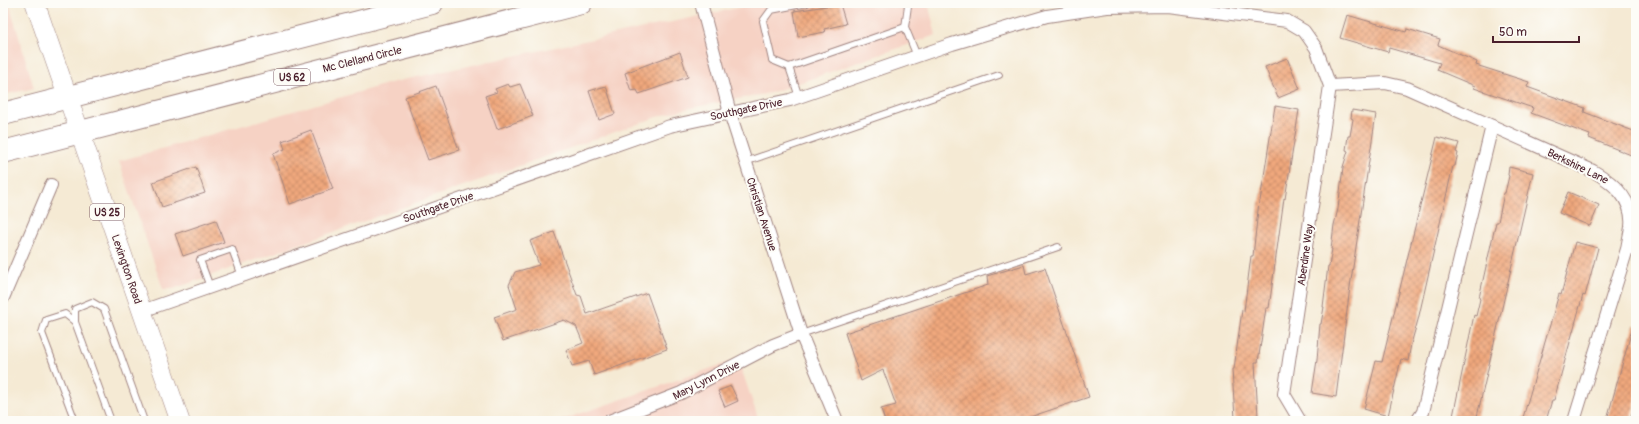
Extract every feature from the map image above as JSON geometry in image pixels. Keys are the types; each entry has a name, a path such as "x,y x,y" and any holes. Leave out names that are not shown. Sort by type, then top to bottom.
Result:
{"highway":[{"path":"3,114 432,3"},
{"name":"Mc Clelland Circle","path":"3,152 581,3"}],"main road":[{"name":"Lexington Road","path":"35,3 180,421"}],"street":[{"name":"Christian Avenue","path":"701,3 730,113 745,162 801,334 837,421"},
{"name":"Southgate Drive","path":"142,311 670,126 799,97 952,44 1047,16 1107,7 1168,6 1287,21 1304,32 1316,48 1330,86"},
{"name":"Berkshire Lane","path":"1330,86 1385,83 1418,92 1570,160 1599,174 1615,185 1628,204 1631,226 1627,249 1574,421"},
{"name":"Aberdine Way","path":"1300,421 1284,394 1330,86"},
{"path":"1417,421 1423,412 1492,126"},
{"path":"3,298 50,185"},
{"name":"Mary Lynn Drive","path":"609,421 681,394 773,345 801,334"}],"lane":[{"path":"807,3 771,10 763,21 772,60 789,67 905,27"},
{"path":"906,3 908,6 905,27 917,56"},
{"path":"789,67 799,97"},
{"path":"745,162 999,75"},
{"path":"801,334 1058,247"},
{"path":"210,287 200,260 232,248 242,276"},
{"path":"111,421 75,322 75,309 92,302 104,309 144,421"},
{"path":"75,322 66,314 46,320 42,333 75,421"}],"shaded area":[{"path":"3,3 9,3 34,88 3,95"},
{"path":"760,3 928,3 936,35 770,93 690,108 660,116 173,289 163,289 119,161 394,82"},
{"path":"738,359 759,421 559,421"}],"building":[{"path":"840,4 846,24 824,29 825,32 798,37 794,11"},
{"path":"1347,15 1406,32 1407,29 1440,39 1438,45 1477,62 1476,65 1529,82 1527,87 1585,108 1584,112 1636,132 1636,157 1589,138 1590,135 1531,113 1533,108 1474,88 1475,86 1437,70 1440,63 1389,48 1388,52 1340,38"},
{"path":"680,52 688,77 639,94 637,90 631,91 625,73"},
{"path":"1287,58 1300,89 1278,98 1265,67"},
{"path":"508,84 510,87 520,84 533,116 497,129 485,96 497,92 495,89"},
{"path":"436,86 459,150 428,160 405,97"},
{"path":"606,86 615,114 599,120 589,91"},
{"path":"1275,106 1299,110 1285,199 1284,198 1269,308 1266,308 1258,362 1255,362 1258,417 1235,419 1232,369 1234,369 1242,310 1244,311 1251,256 1253,256 1259,201"},
{"path":"1352,110 1376,114 1350,287 1336,397 1312,393 1334,225 1338,209 1343,167 1348,151 1346,150 1348,136 1350,136 1353,119 1351,118"},
{"path":"311,130 333,189 290,204 273,154 285,149 282,141"},
{"path":"1437,137 1459,143 1456,152 1458,153 1455,166 1453,166 1408,361 1401,359 1388,416 1364,409 1376,361 1382,362"},
{"path":"196,167 205,193 162,207 153,182"},
{"path":"1509,167 1533,173 1476,421 1452,421 1474,315 1476,316 1496,222 1498,222 1509,176"},
{"path":"1568,192 1599,205 1590,226 1559,213"},
{"path":"216,220 224,242 183,256 175,234"},
{"path":"554,232 577,295 581,296 587,314 647,293 667,349 594,375 589,361 572,366 566,350 583,343 576,326 564,320 503,341 494,317 517,309 509,285 515,272 539,265 530,241"},
{"path":"1575,242 1598,248 1585,296 1583,295 1554,400 1552,400 1546,421 1522,421 1559,294 1561,295"},
{"path":"1024,265 1026,274 1045,268 1089,397 1018,421 885,421 881,409 896,405 883,370 861,381 845,333 988,285 987,276"},
{"path":"1633,326 1636,326 1636,399 1630,421 1615,421 1607,419"},
{"path":"731,386 738,401 725,407 718,391"}]}
